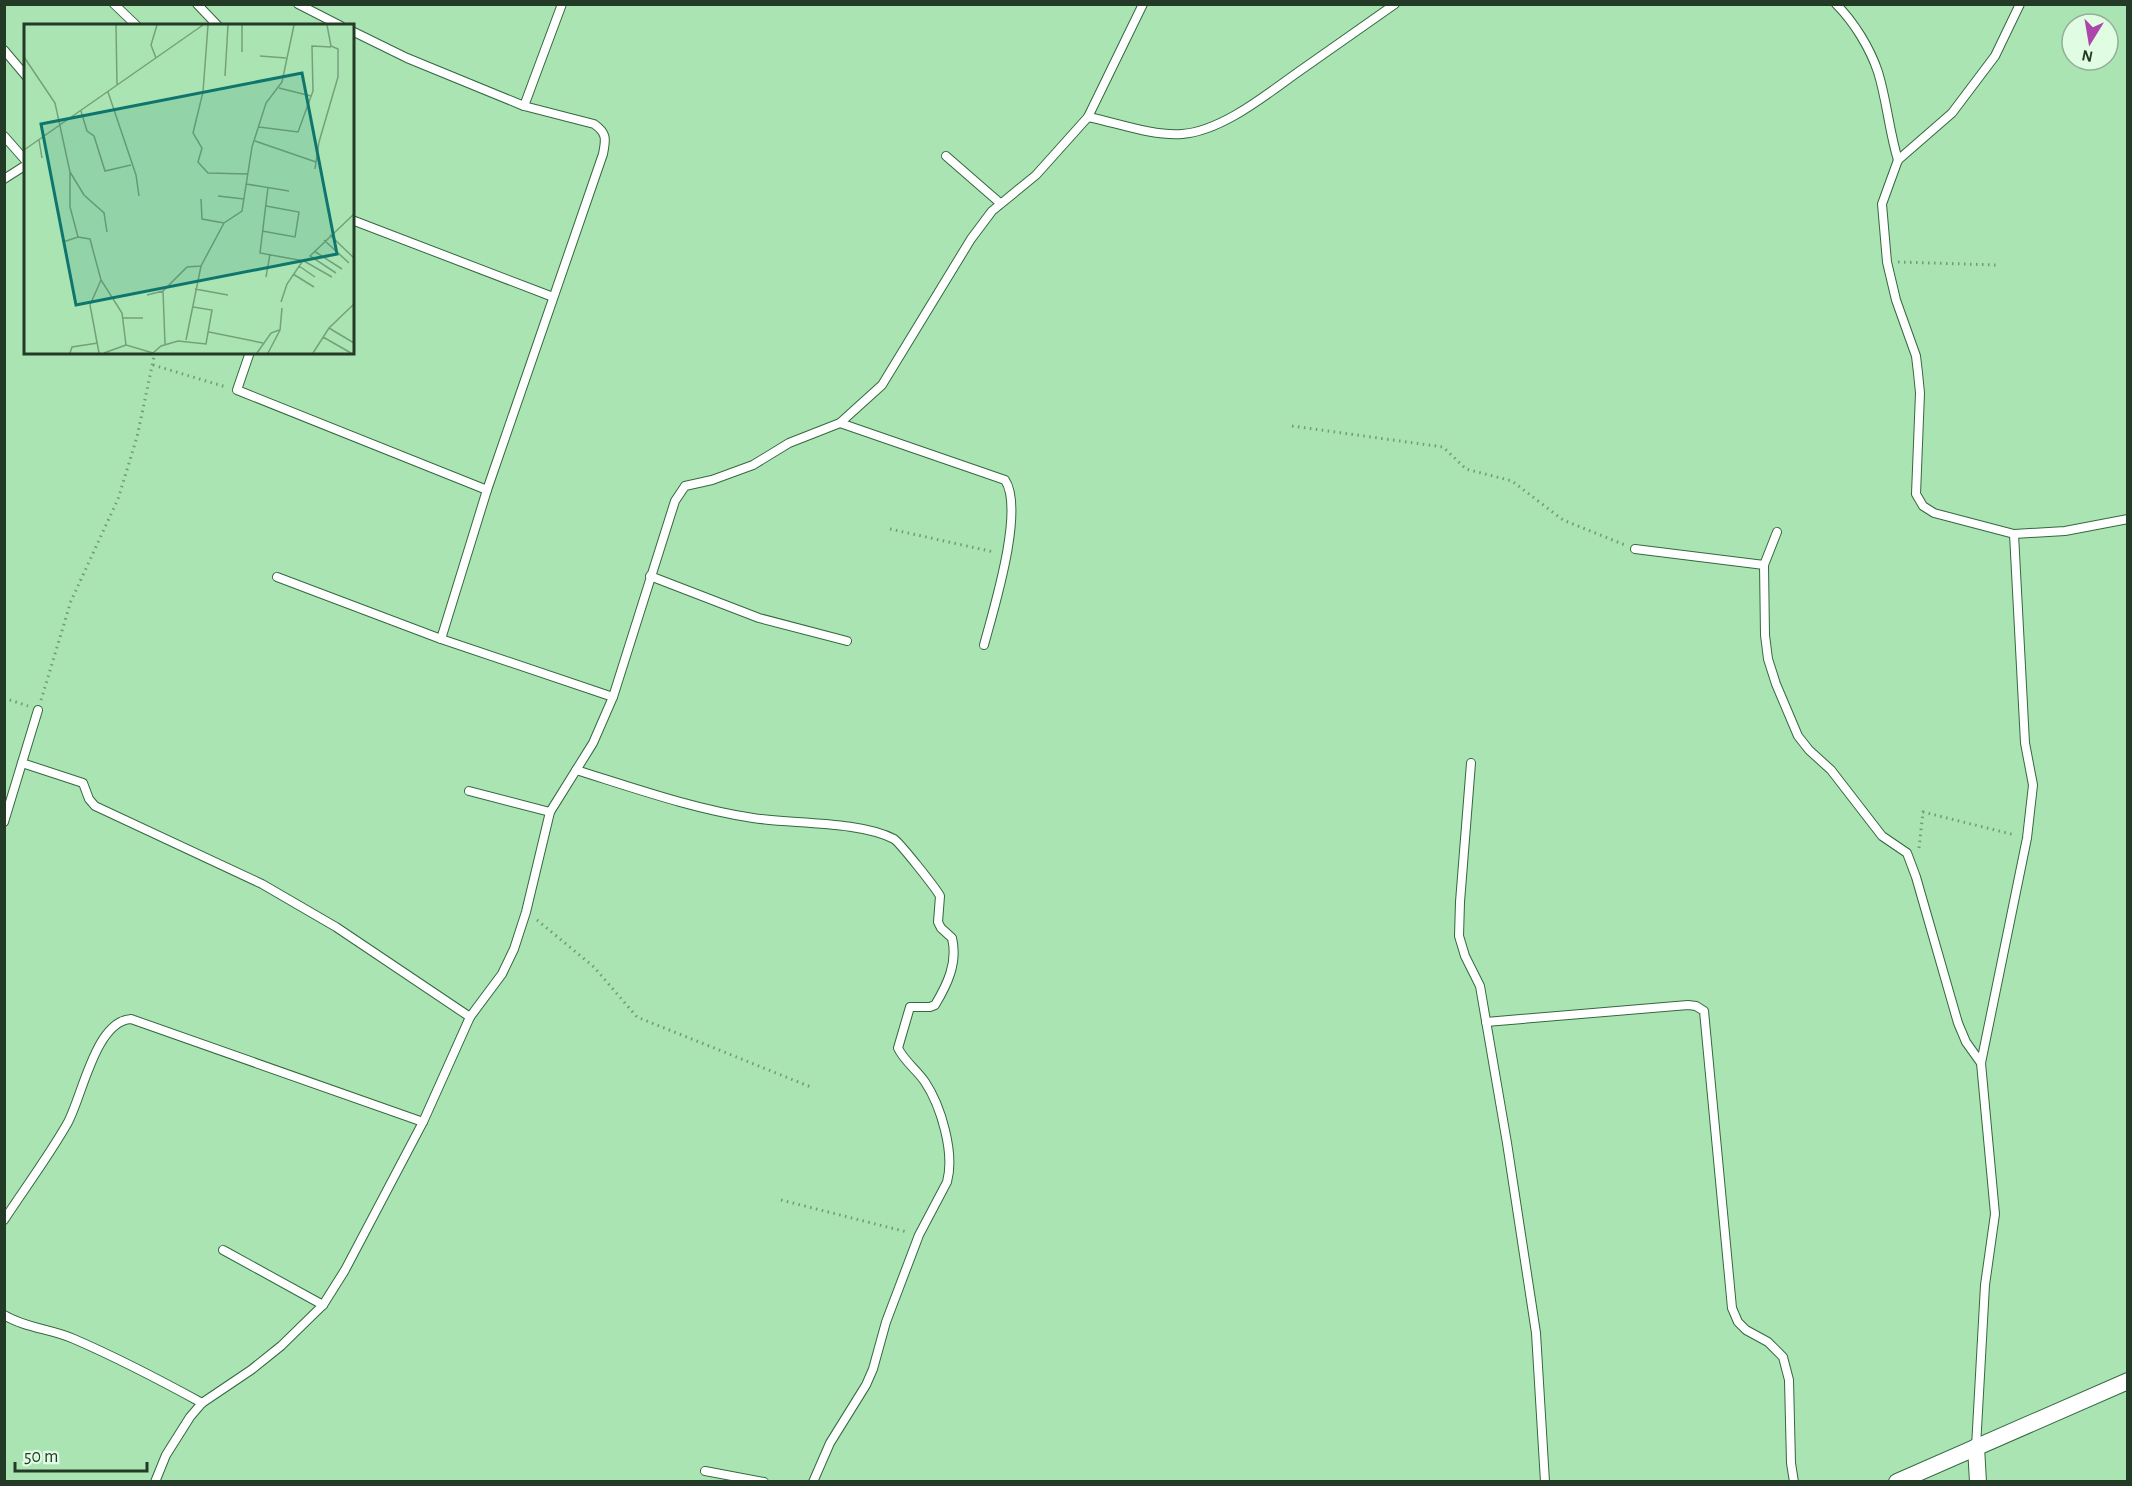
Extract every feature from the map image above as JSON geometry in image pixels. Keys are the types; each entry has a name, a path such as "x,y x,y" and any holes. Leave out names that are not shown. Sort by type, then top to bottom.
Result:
{"street":[{"path":"1897,1482 2127,1381"},
{"path":"1976,1447 1978,1482"}],"lane":[{"path":"114,4 135,24"},
{"path":"197,4 216,24"},
{"path":"298,4 337,24"},
{"path":"524,106 562,4"},
{"path":"155,1482 176,1437 202,1403 251,1370 281,1346 323,1305 345,1270 423,1122 470,1017 502,974 514,949 526,912 550,812 593,743 613,697 675,501 685,486 712,480 753,465 789,444 840,423 882,384 971,238 1000,203 1036,175 1088,117 1143,4"},
{"path":"1088,117 1164,133 1183,134 1202,130 1226,120 1256,101 1395,4"},
{"path":"1836,4 1853,23 1878,71 1890,136 1898,160"},
{"path":"2020,4 1995,56 1952,113 1898,160 1882,204 1887,262 1896,300 1916,356 1918,373 1920,393 1916,494 1923,506 1934,513 2014,534 2065,531 2127,519"},
{"path":"354,32 407,58 524,106 594,124 602,130 605,136 603,154 487,490 441,639"},
{"path":"4,50 24,74"},
{"path":"4,136 24,161"},
{"path":"946,156 1000,203"},
{"path":"4,178 24,164"},
{"path":"354,221 553,297"},
{"path":"249,354 237,390 487,490"},
{"path":"840,423 1005,480 1010,488 1011,499 1007,555 984,645"},
{"path":"1777,532 1764,565 1765,635 1768,658 1776,684 1798,736 1809,750 1831,770 1882,836 1907,854 1916,877 1958,1023 1966,1042 1981,1063"},
{"path":"1976,1447 1985,1285 1995,1214 1981,1063 2027,838 2033,785 2025,743 2014,534"},
{"path":"1635,549 1764,565"},
{"path":"650,576 759,618 847,641"},
{"path":"277,577 441,639 613,697"},
{"path":"4,822 38,710"},
{"path":"22,763 82,783 95,806 262,885 336,927 470,1017"},
{"path":"1471,763 1459,936 1465,956 1480,986 1507,1143 1536,1333 1545,1482"},
{"path":"576,771 676,801 753,818 866,830 891,838 900,845 938,891 941,899 938,922 940,928 952,938 953,965 949,979 935,1005 910,1007 898,1044 900,1052 925,1083 938,1111 949,1152 949,1174 919,1235 886,1322 873,1369 866,1385 830,1443 813,1482"},
{"path":"469,791 550,812"},
{"path":"1486,1022 1688,1005 1696,1006 1704,1011 1732,1308 1738,1322 1746,1330 1768,1342 1783,1357 1789,1380 1791,1463 1794,1482"},
{"path":"4,1220 68,1122 92,1059 111,1030 123,1019 131,1019 423,1122"},
{"path":"223,1250 323,1305"},
{"path":"4,1315 15,1321 72,1338 157,1378 202,1403"},
{"path":"705,1471 764,1482"}],"path":[{"path":"1887,262 1998,265"},
{"path":"4,698 38,710 71,601 118,499 137,437 155,354"},
{"path":"153,365 237,390"},
{"path":"1292,426 1443,447 1466,469 1512,481 1563,520 1635,549"},
{"path":"890,529 1007,555"},
{"path":"1916,877 1923,812 2027,838"},
{"path":"526,912 594,967 637,1017 812,1087"},
{"path":"781,1200 919,1235"}]}
